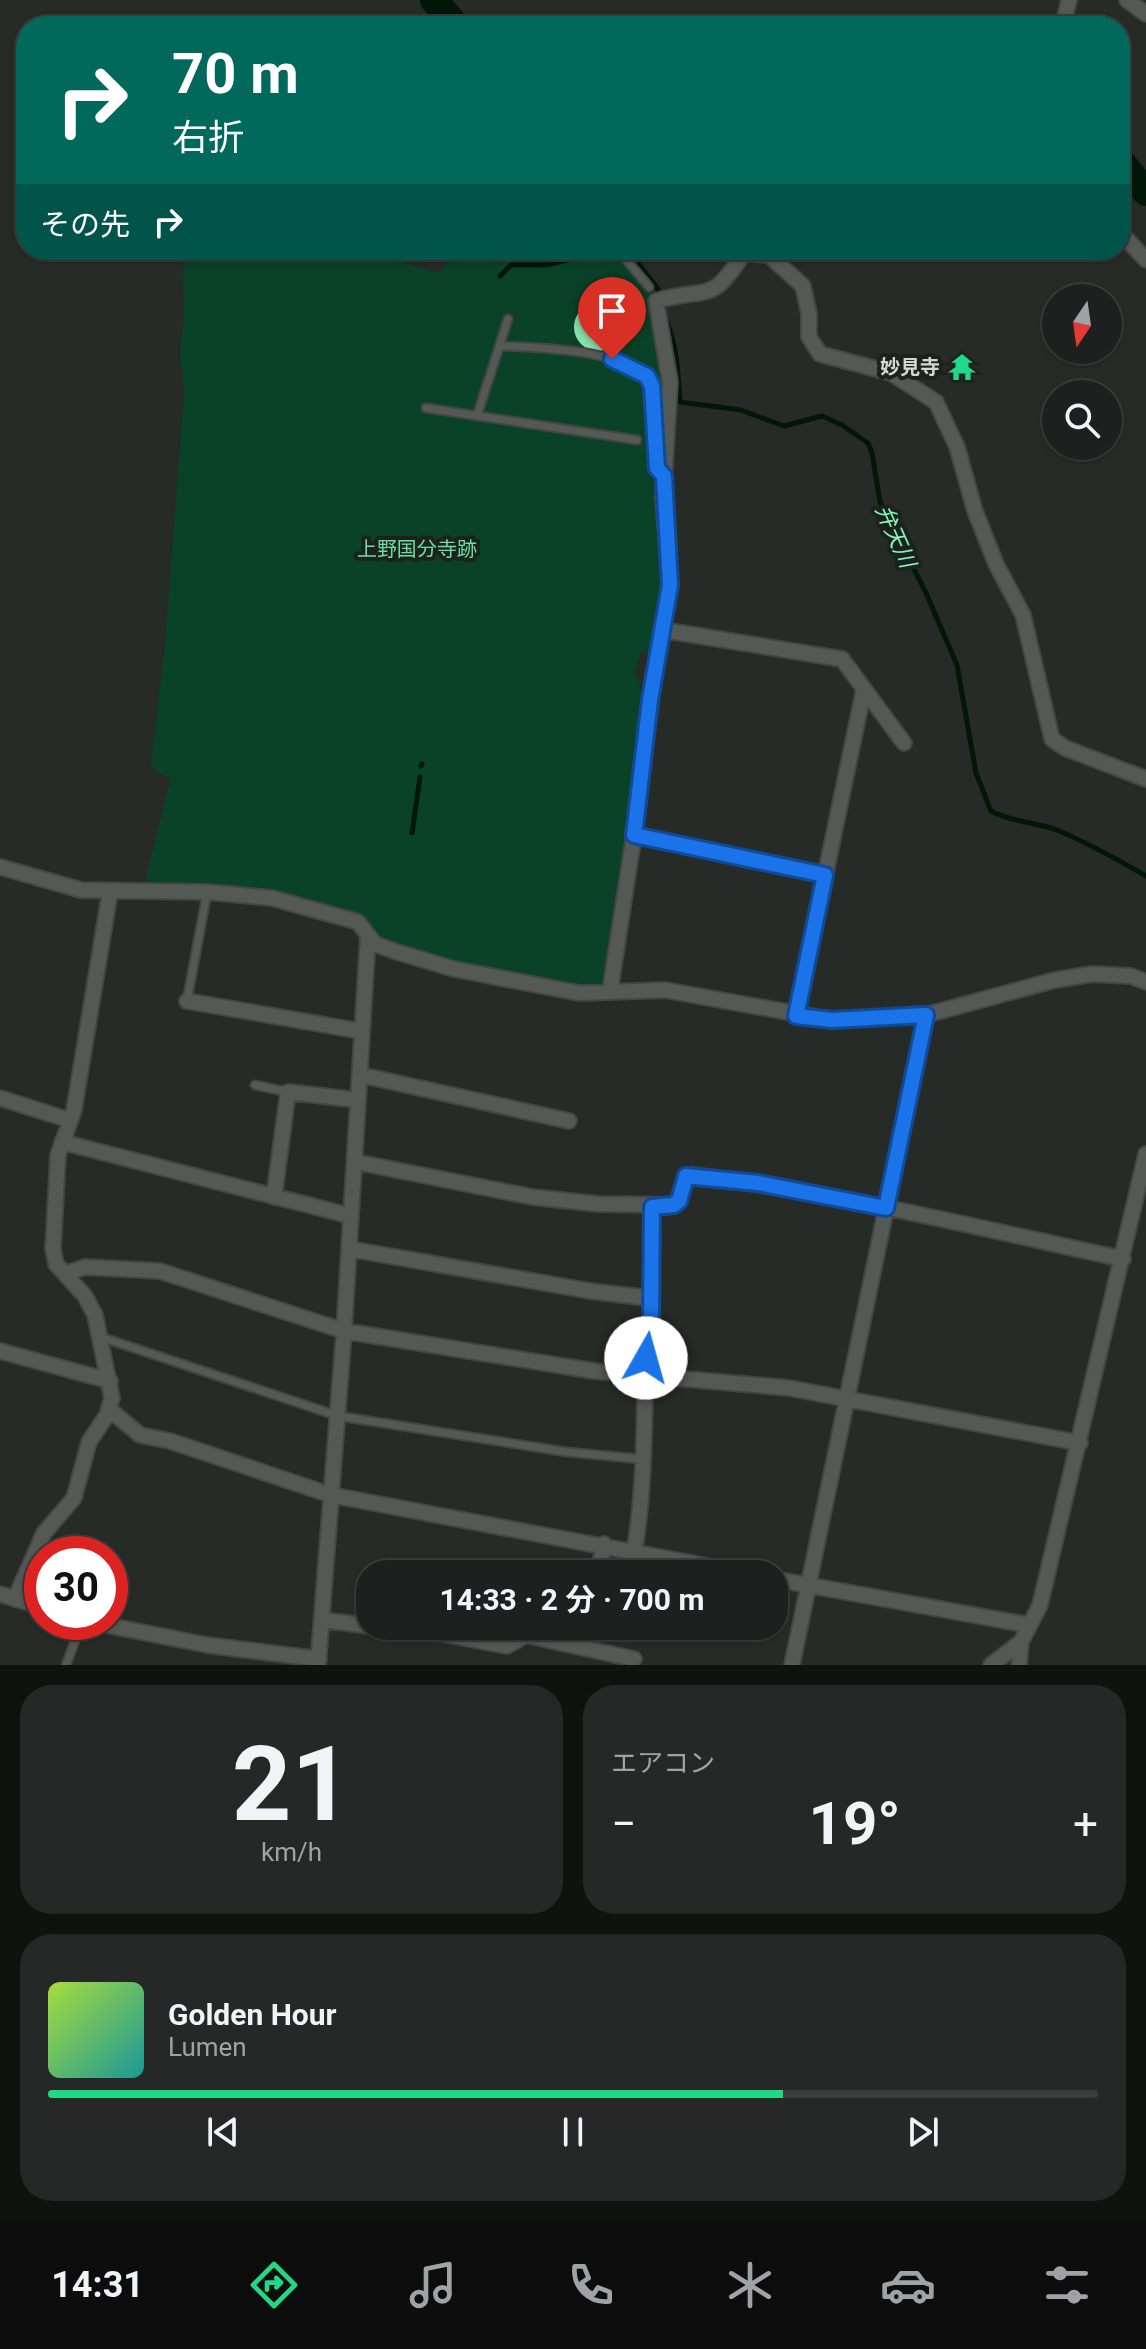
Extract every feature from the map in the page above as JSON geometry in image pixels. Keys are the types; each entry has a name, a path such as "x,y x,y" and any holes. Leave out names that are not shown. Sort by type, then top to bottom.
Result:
{"street":[{"path":"1127,0 1146,14"},
{"path":"1130,243 1146,260"},
{"path":"610,991 670,573 663,511 670,382 656,301 714,291 726,281 740,260"},
{"path":"781,260 803,286 809,314 809,337 820,354 891,373 936,402 957,447 975,511 991,551 1023,615 1052,739 1065,748 1146,779"},
{"path":"663,630 842,659 904,743"},
{"path":"796,1016 864,689"},
{"path":"634,835 825,875"},
{"path":"0,867 81,890 261,896 358,922 375,944 454,969 579,993 665,990 796,1016 832,1020 926,1015 1055,980 1092,974 1131,976 1146,982"},
{"path":"15,1599 40,1540 74,1498 89,1442 109,1409 110,1381 101,1337 88,1301 54,1260 53,1249 56,1166 74,1110 110,892"},
{"path":"128,1629 318,1662 356,1162 360,1031 368,936"},
{"path":"187,1001 360,1031"},
{"path":"792,1665 926,1015"},
{"path":"361,1075 569,1121"},
{"path":"274,1197 288,1092 358,1100"},
{"path":"0,1098 69,1120"},
{"path":"62,1142 351,1216"},
{"path":"356,1162 532,1197 652,1207 674,1205 679,1201 682,1181 686,1176 758,1183 1123,1259"},
{"path":"1019,1665 1021,1642 1040,1605 1145,1163"},
{"path":"634,1553 643,1499 641,1459 646,1340 651,1324 652,1207"},
{"path":"350,1249 590,1291 649,1298"},
{"path":"65,1274 85,1267 160,1271 344,1331 594,1371 789,1388 1080,1443"},
{"path":"0,1351 110,1381"},
{"path":"109,1409 140,1435 170,1441 331,1495 604,1544 672,1560"},
{"path":"601,1560 604,1544"},
{"path":"788,1581 1029,1625"},
{"path":"0,1594 24,1602"},
{"path":"323,1620 356,1624"},
{"path":"475,1640 507,1646 517,1640"},
{"path":"548,1640 634,1659"},
{"path":"584,1648 585,1640"},
{"path":"991,1665 1021,1642"}],"lane":[{"path":"626,260 649,287"},
{"path":"477,416 508,319"},
{"path":"501,346 549,349 612,359 647,376 652,386 657,468 664,476"},
{"path":"426,408 637,440"},
{"path":"187,1001 207,892"},
{"path":"255,1085 288,1092"},
{"path":"101,1337 338,1416 567,1452 641,1459"},
{"path":"66,1665 75,1640"}],"green space":[{"name":"上野国分寺跡","path":"184,260 395,260 439,273 452,260 631,260 647,281 657,316 664,362 665,574 655,652 640,653 635,673 645,699 631,836 603,985 595,990 456,964 382,937 371,925 352,915 260,889 150,884 146,878 171,778 159,774 151,766 165,645 184,395 180,353 184,316"}],"building":[{"path":"598,303 615,310 622,327 615,344 598,351 581,344 574,327 581,310"}],"waterway":[{"path":"434,0 448,16"},
{"path":"1130,173 1146,192"},
{"path":"500,276 511,265 546,265 567,260"},
{"name":"弁天川","path":"636,260 658,289 660,298"},
{"name":"弁天川","path":"664,315 674,347 680,402 741,410 784,426 822,416 868,443 880,502 926,593 957,665 976,773 991,811 1057,830 1146,876"},
{"path":"412,833 420,777"}],"place":[{"name":"妙見寺","path":"962,367"}],"route":[{"path":"612,359 630,365 647,376 652,386 657,468 664,476 663,511 670,573 650,700 634,835 825,875 796,1016 858,1020 926,1015 886,1208 758,1183 686,1176 682,1181 679,1201 667,1207 652,1207 651,1324 646,1340 646,1358"}]}
